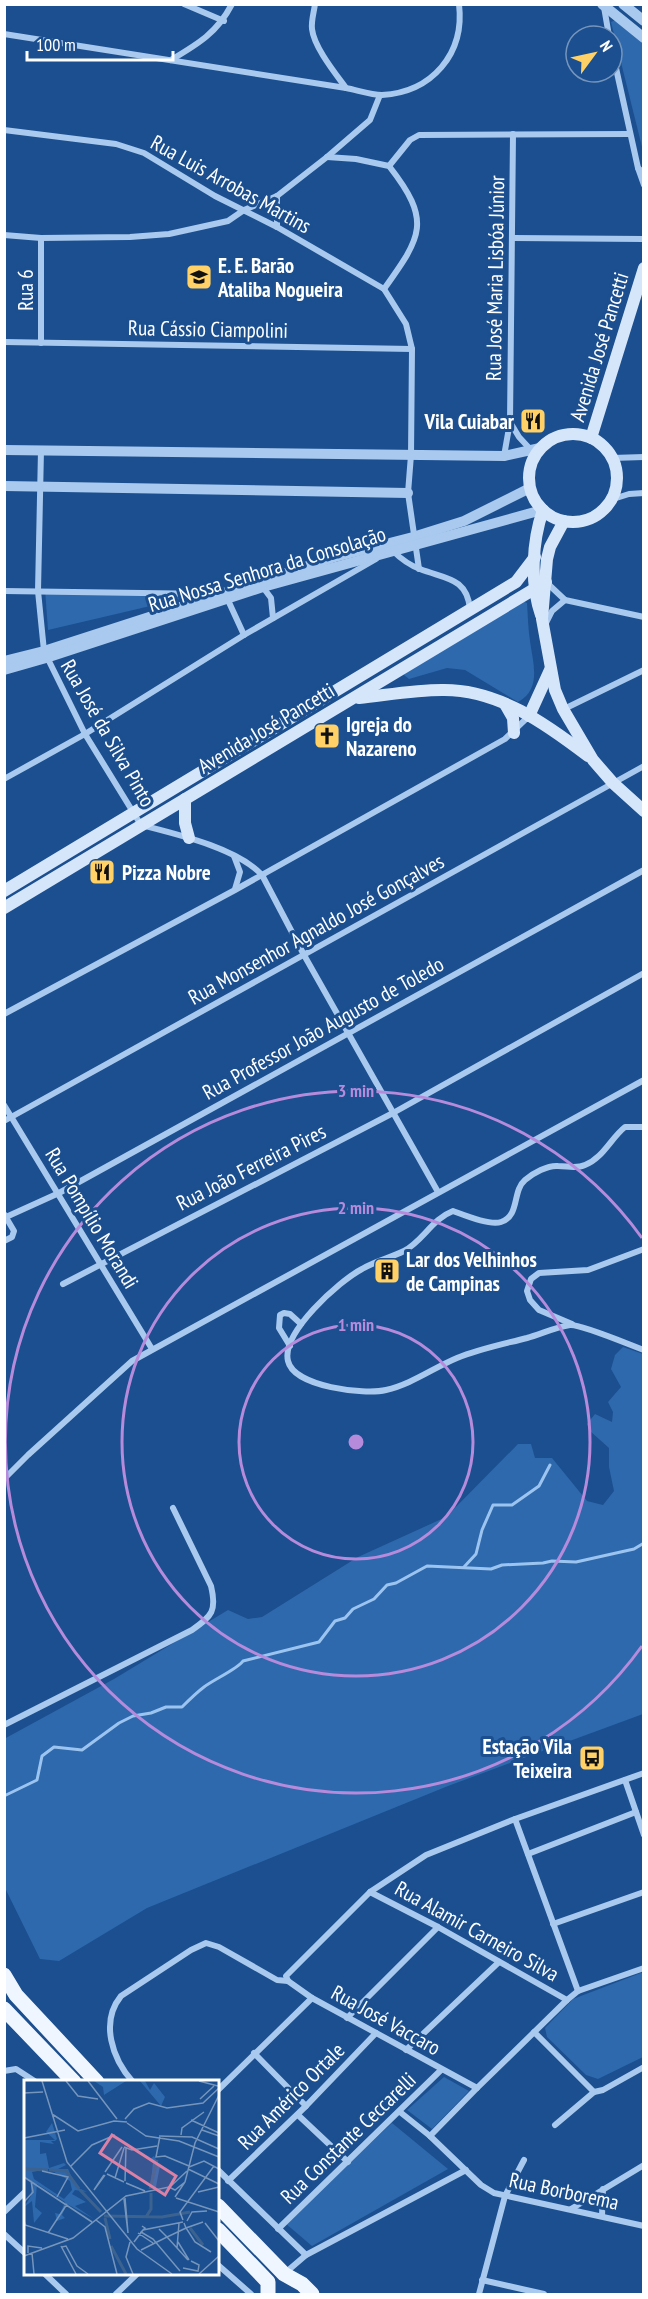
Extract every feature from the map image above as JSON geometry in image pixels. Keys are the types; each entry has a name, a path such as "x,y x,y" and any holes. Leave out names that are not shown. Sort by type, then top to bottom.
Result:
{"main road":[{"name":"Avenida José Pancetti","path":"591,438 644,268"},
{"path":"564,434 578,434 591,438 603,446 612,458 616,472 616,486 610,500 591,518 578,522 564,521 543,510 534,499 530,488 530,467 535,449 564,434"},
{"path":"541,585 535,558 537,528 543,510"},
{"path":"564,521 550,547 541,585 535,598 543,624 550,670 563,709 593,760 613,783 644,811"},
{"name":"Avenida José Pancetti","path":"4,891 516,582 535,558"},
{"name":"Avenida José Pancetti","path":"4,908 355,698 482,618 541,585"},
{"path":"530,716 550,670"},
{"path":"355,698 443,690 477,693 543,723 593,760"},
{"path":"505,704 513,718 514,733"},
{"path":"185,799 185,823 189,838"},
{"path":"4,1975 16,1995 96,2080"},
{"path":"4,2009 72,2080"},
{"path":"219,2207 284,2274 302,2284 312,2295"},
{"path":"219,2231 268,2288"}],"street":[{"path":"184,4 224,21"},
{"path":"171,60 199,43 224,21 232,4"},
{"path":"315,4 311,27 313,33 318,46 346,88"},
{"path":"4,34 380,95 399,92 418,85 438,71 446,62 454,50 459,33 459,4"},
{"path":"623,4 644,21"},
{"path":"603,5 607,24"},
{"path":"603,5 644,38"},
{"path":"619,84 644,185"},
{"path":"4,235 41,238 130,237 169,234 228,221 244,210 278,196 327,157 370,120 380,95"},
{"name":"Rua Luis Arrobas Martins","path":"4,130 116,144 144,153 215,196 277,227 384,289 406,324 412,349 411,455 408,493 419,569"},
{"name":"Rua José Maria Lisbóa Júnior","path":"504,456 510,422 513,134"},
{"path":"389,166 410,140 420,135 630,134"},
{"path":"327,157 389,166 414,203 417,222 416,237 403,262 384,289"},
{"path":"277,227 278,196"},
{"name":"Rua 6","path":"41,238 41,343"},
{"path":"513,238 644,239"},
{"name":"Rua Cássio Ciampolini","path":"4,342 412,349"},
{"path":"510,422 519,437 535,449"},
{"path":"4,450 504,456 535,449"},
{"name":"Rua José da Silva Pinto","path":"41,450 38,591 45,654 84,734 141,825 189,838 234,856 253,865 262,875 304,955 438,1192"},
{"path":"612,458 644,458"},
{"path":"4,486 408,493"},
{"name":"Rua Nossa Senhora da Consolação","path":"4,670 45,654 223,595 388,552 464,520 530,488"},
{"path":"610,500 629,494 644,493"},
{"name":"Rua Nossa Senhora da Consolação","path":"260,584 335,557 414,541 543,510"},
{"path":"4,779 84,734 244,635 388,552 419,569 460,584 467,593 471,610"},
{"path":"260,584 271,598 273,618"},
{"path":"541,585 565,600 644,617"},
{"path":"4,591 223,595 244,635"},
{"path":"543,624 552,611 565,600"},
{"name":"Rua Nossa Senhora da Consolação","path":"4,661 45,654"},
{"path":"563,709 644,670"},
{"path":"4,1014 235,890 514,733 530,716"},
{"name":"Rua Monsenhor Agnaldo José Gonçalves","path":"4,1120 644,766"},
{"path":"234,856 240,872 235,890"},
{"name":"Rua Professor João Augusto de Toledo","path":"5,1215 59,1193 644,870"},
{"name":"Rua João Ferreira Pires","path":"63,1284 393,1113 644,973"},
{"path":"4,1479 123,1369 152,1349 644,1080"},
{"name":"Rua Pompílio Morandi","path":"4,1105 152,1349"},
{"path":"573,1325 458,1358 401,1386 383,1390 338,1389 296,1375 291,1370 288,1360 290,1346 308,1315 360,1269 404,1251 440,1217 453,1211 494,1223 502,1222 513,1211 520,1186 525,1180 553,1166 578,1167 588,1164 595,1160 625,1127 644,1127"},
{"path":"4,1241 12,1237 14,1233 5,1215"},
{"path":"644,1249 588,1270 539,1273 531,1280 527,1291 530,1300 539,1310 573,1325 644,1350"},
{"path":"290,1346 279,1328 280,1315 290,1314 301,1324"},
{"path":"4,1725 192,1630 207,1619 212,1612 214,1598 211,1586 172,1508"},
{"path":"287,1978 370,1892 426,1855 515,1819 644,1773"},
{"path":"625,1780 644,1835"},
{"path":"528,1854 636,1812"},
{"path":"515,1819 578,1991"},
{"name":"Rua Alamir Carneiro Silva","path":"370,1892 438,1927 567,2000"},
{"path":"553,1924 644,1892"},
{"path":"347,2018 438,1927"},
{"name":"Rua José Vaccaro","path":"132,2080 117,2059 111,2041 110,2025 115,2003 121,1996 191,1950 206,1943 219,1947 277,1980 287,1978 312,1998 477,2088"},
{"path":"406,2050 499,1962"},
{"path":"430,2136 578,1991 644,1968"},
{"path":"219,2089 312,1998"},
{"path":"534,2032 594,2092"},
{"name":"Rua Américo Ortale","path":"228,2181 298,2115 375,2033"},
{"path":"254,2054 306,2106"},
{"path":"555,2125 594,2092 603,2090 644,2067"},
{"path":"4,2071 16,2069 33,2080"},
{"name":"Rua Constante Ceccarelli","path":"278,2229 441,2070"},
{"name":"Rua Borborema","path":"400,2112 494,2193 644,2226"},
{"path":"298,2115 348,2162"},
{"path":"479,2295 505,2196 524,2160"},
{"path":"570,2209 644,2164"},
{"path":"284,2274 306,2255 466,2170"},
{"path":"219,2171 306,2255"},
{"path":"602,2216 603,2189"},
{"path":"4,2212 24,2193"},
{"path":"4,2234 24,2252"},
{"path":"219,2266 251,2295"},
{"path":"46,2275 66,2295"},
{"path":"116,2295 136,2275"},
{"path":"482,2280 544,2295"}],"shaded area":[{"path":"618,19 623,24 611,24 611,22"},
{"path":"624,25 643,43 643,151 624,74"},
{"path":"45,589 193,596 48,630"},
{"path":"522,601 527,603 534,667 533,683 526,697 518,702 465,670 447,668 409,679 404,675 405,671"},
{"path":"623,1347 643,1354 643,1714 448,1786 147,1908 59,1961 40,1959 5,1888 4,1739 114,1679 228,1610 248,1619 262,1617 358,1557 446,1517 518,1444 531,1444 535,1458 552,1458 587,1501 603,1505 614,1491 609,1467 609,1448 590,1431 587,1424 595,1414 612,1422 613,1412 608,1402 621,1387 611,1369 615,1355"},
{"path":"641,1973 644,1974 643,2057 598,2079 586,2075 547,2037 545,2028 573,1999"},
{"path":"444,2077 469,2091 432,2129 407,2110"},
{"path":"392,2123 448,2169 312,2246 285,2223"}],"waterway":[{"path":"464,1567 476,1554 482,1530 493,1505 512,1505 539,1486 550,1465"},
{"path":"4,1796 37,1780 42,1756 54,1747 82,1750 119,1723 133,1716 151,1713 166,1707 182,1707 204,1687 243,1661 319,1642 335,1621 345,1618 353,1609 374,1599 387,1585 396,1583 427,1566 491,1569 502,1565 552,1561 576,1562 634,1549 644,1543"}],"place":[{"name":"E. E. Barão Ataliba Nogueira","path":"199,277"},
{"name":"Vila Cuiabar","path":"533,421"},
{"name":"Igreja do Nazareno","path":"327,736"},
{"name":"Pizza Nobre","path":"102,872"},
{"name":"Lar dos Velhinhos de Campinas","path":"387,1271"},
{"name":"Estação Vila Teixeira","path":"592,1758"}]}
